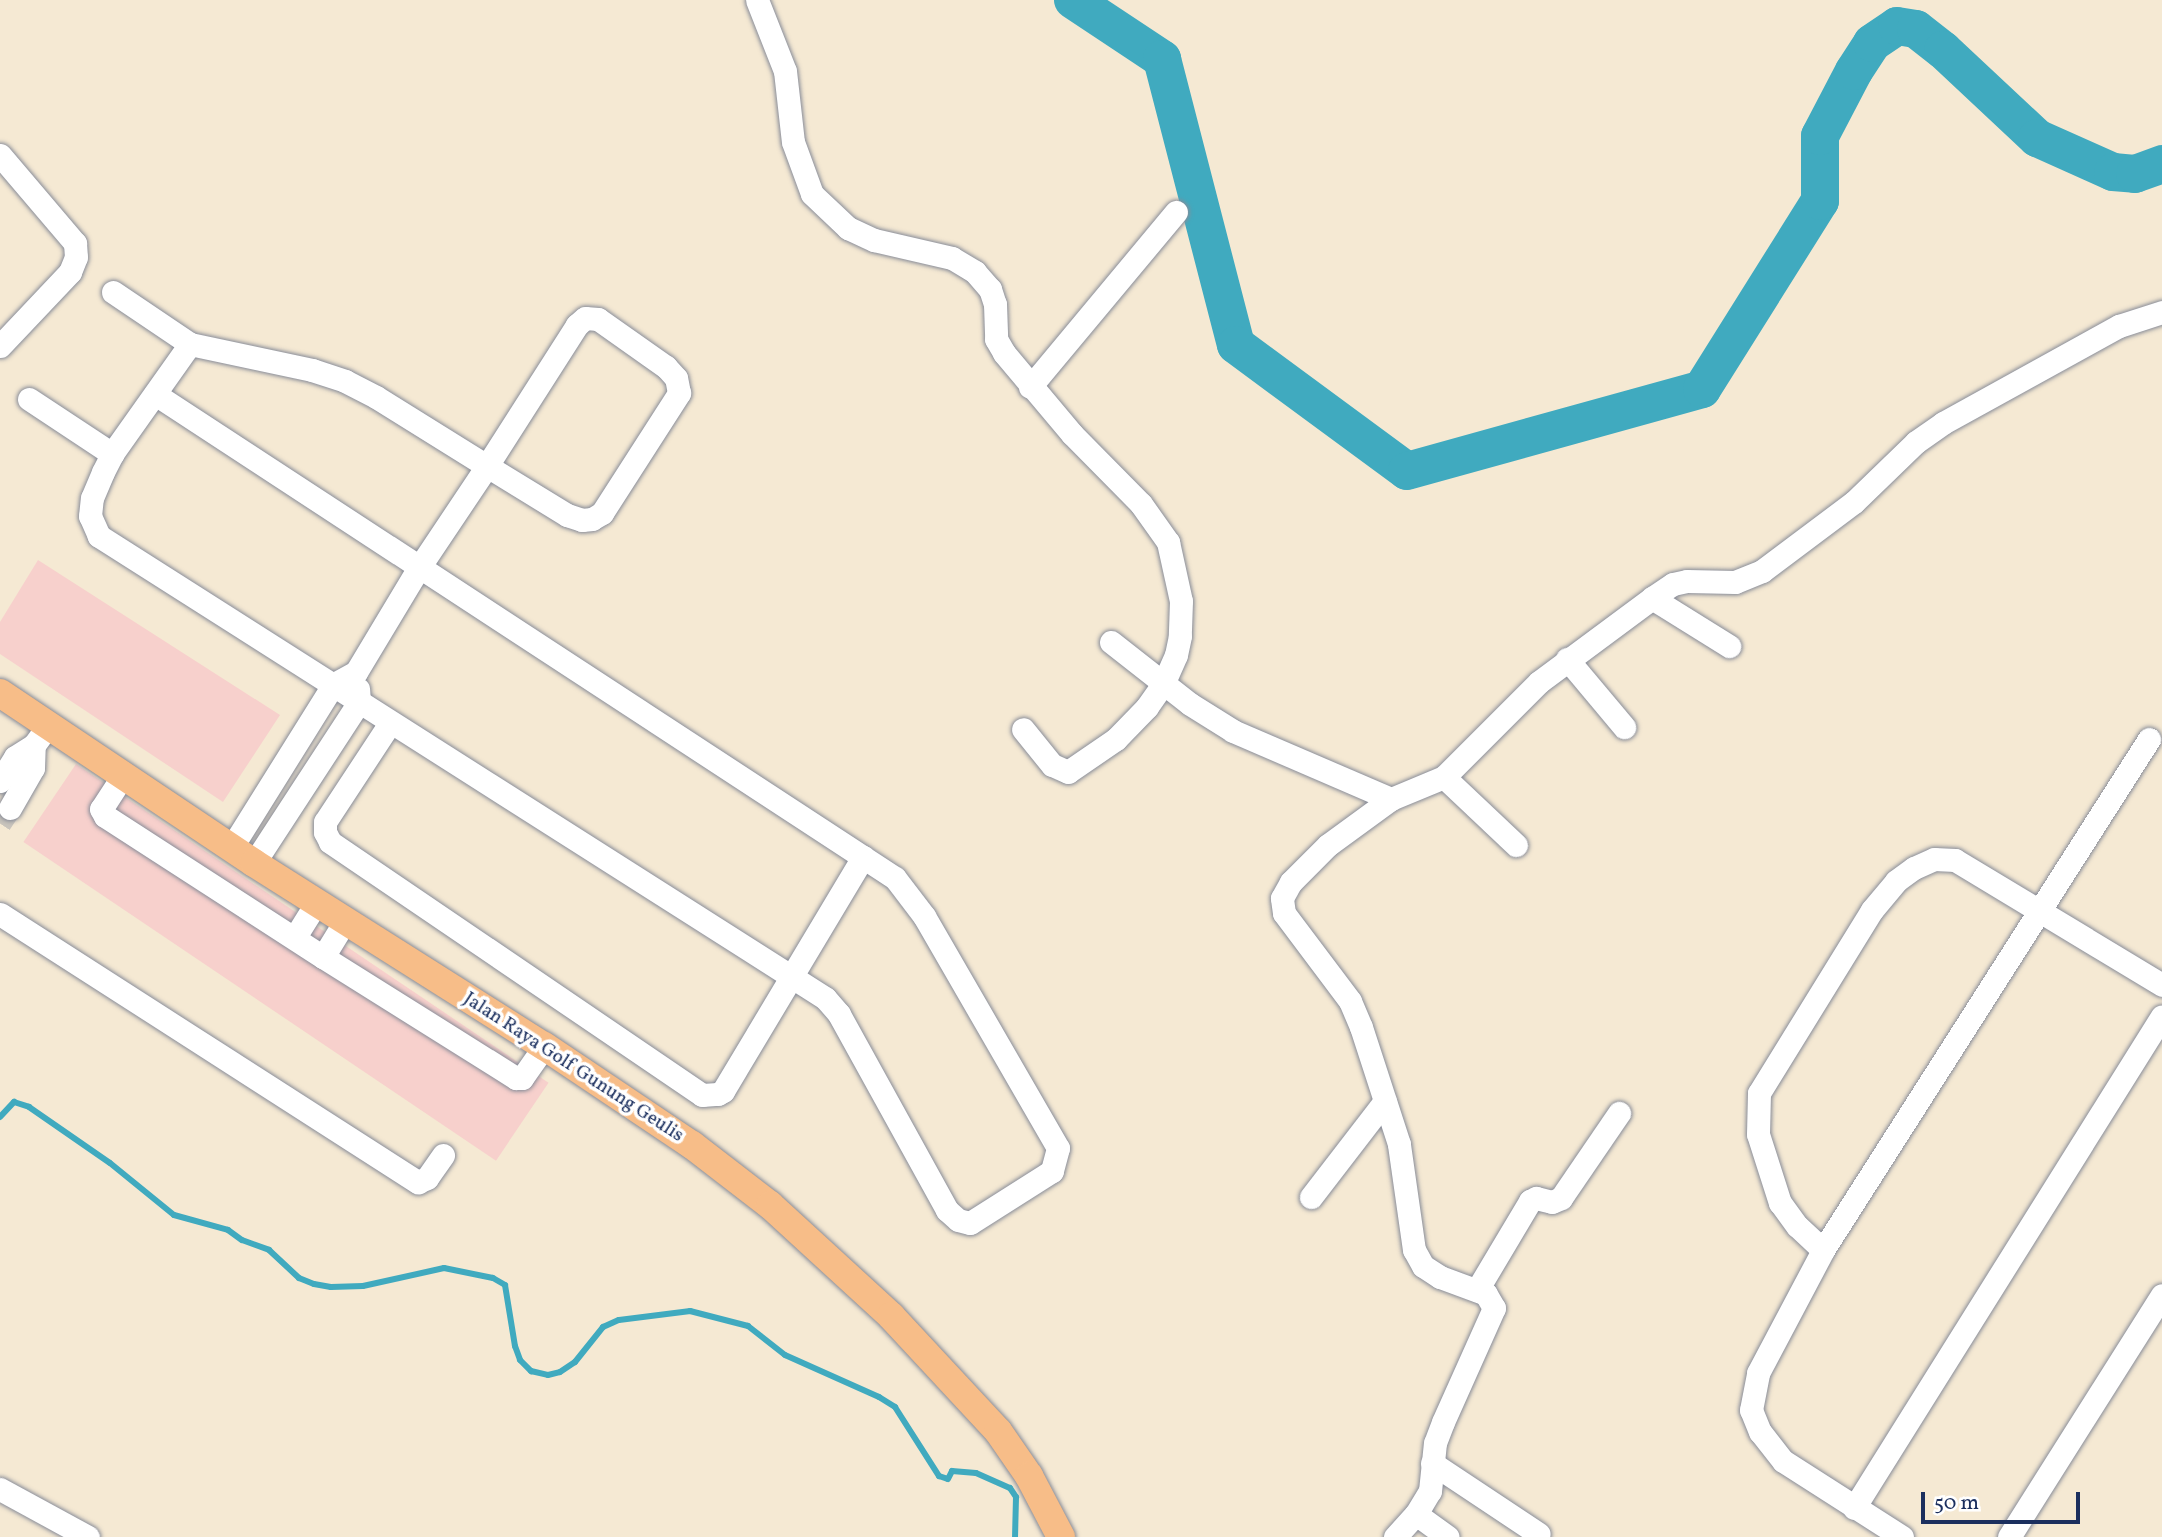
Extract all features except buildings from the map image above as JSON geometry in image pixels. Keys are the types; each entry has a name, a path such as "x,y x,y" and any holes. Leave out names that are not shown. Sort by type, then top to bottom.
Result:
{"main road":[{"name":"Jalan Raya Golf Gunung Geulis","path":"0,693 41,736 122,777 544,1046 692,1145 770,1205 891,1316 998,1431 1028,1476 1061,1537"}],"street":[{"path":"757,0 785,71 793,142 812,194 848,228 874,240 952,258 975,272 990,289 995,304 996,339 1030,387 1141,504 1168,542 1181,601 1181,619 1176,655 1163,684 1147,707 1116,739 1068,772 1052,765 1023,729"},
{"path":"0,155 75,243 76,257 70,272 0,346"},
{"path":"1030,387 1176,212"},
{"path":"113,292 190,344 312,370 345,381 376,397 488,466 567,515 592,519 602,513 679,393 676,378 666,367 598,319 586,317 577,325 488,466 418,569 356,672 333,685 231,848"},
{"path":"1395,1537 1416,1514 1430,1491 1432,1463 1443,1422 1494,1308 1492,1300 1477,1290 1440,1277 1423,1266 1414,1250 1403,1164 1385,1101 1350,1001 1284,913 1282,898 1291,882 1328,845 1391,799 1444,777 1514,705 1567,659 1673,584 1686,581 1735,582 1762,571 1854,502 1916,442 1943,423 2119,326 2162,312"},
{"path":"155,394 418,569 895,878 924,916 1058,1148 1052,1171 970,1223 953,1216 834,1005 792,975 390,723 99,536 90,516 92,498 112,454 190,344"},
{"path":"29,399 112,454"},
{"path":"1652,598 1729,646"},
{"path":"1111,642 1163,684 1233,731 1391,799"},
{"path":"1567,659 1624,727"},
{"path":"254,863 359,702 356,672"},
{"path":"390,723 325,822 325,832 330,842 702,1095 710,1096 723,1091 863,857"},
{"path":"0,782 15,757 41,736"},
{"path":"10,808 33,768 41,736"},
{"path":"1902,1537 1783,1461 1760,1432 1751,1410 1758,1373 1823,1250 2150,739"},
{"path":"122,777 101,809 105,816 323,957 516,1078 522,1078 544,1046"},
{"path":"1444,777 1516,845"},
{"path":"1823,1250 1797,1226 1780,1203 1766,1166 1759,1134 1759,1093 1872,910 1896,881 1914,868 1934,859 1955,860 2162,985"},
{"path":"295,937 316,903"},
{"path":"0,914 418,1182 427,1178 443,1155"},
{"path":"323,957 345,921"},
{"path":"1854,1508 2162,1016"},
{"path":"1311,1197 1385,1101"},
{"path":"1477,1290 1530,1201 1536,1198 1552,1202 1561,1198 1619,1113"},
{"path":"2008,1537 2162,1295"},
{"path":"1432,1463 1539,1534"},
{"path":"0,1489 88,1537"},
{"path":"1416,1514 1448,1537"}],"shaded area":[{"path":"38,560 280,715 223,802 0,654 0,622"},
{"path":"76,764 549,1083 496,1161 23,842"}],"waterway":[{"path":"1073,0 1162,59 1236,345 1407,471 1702,389 1820,201 1820,136 1854,71 1872,43 1897,26 1916,29 1943,50 2037,138 2113,172 2135,174 2162,164"},
{"path":"0,1117 14,1102 29,1107 110,1163 174,1215 228,1230 242,1240 269,1250 299,1278 314,1284 331,1287 363,1286 444,1268 493,1278 505,1285 515,1346 520,1360 531,1371 548,1375 560,1372 575,1362 603,1327 619,1320 690,1311 748,1326 785,1355 879,1397 895,1407 939,1476 948,1479 952,1471 976,1473 1010,1488 1016,1497 1015,1537"}],"tunnel":[{"path":"0,823 10,808"}]}
